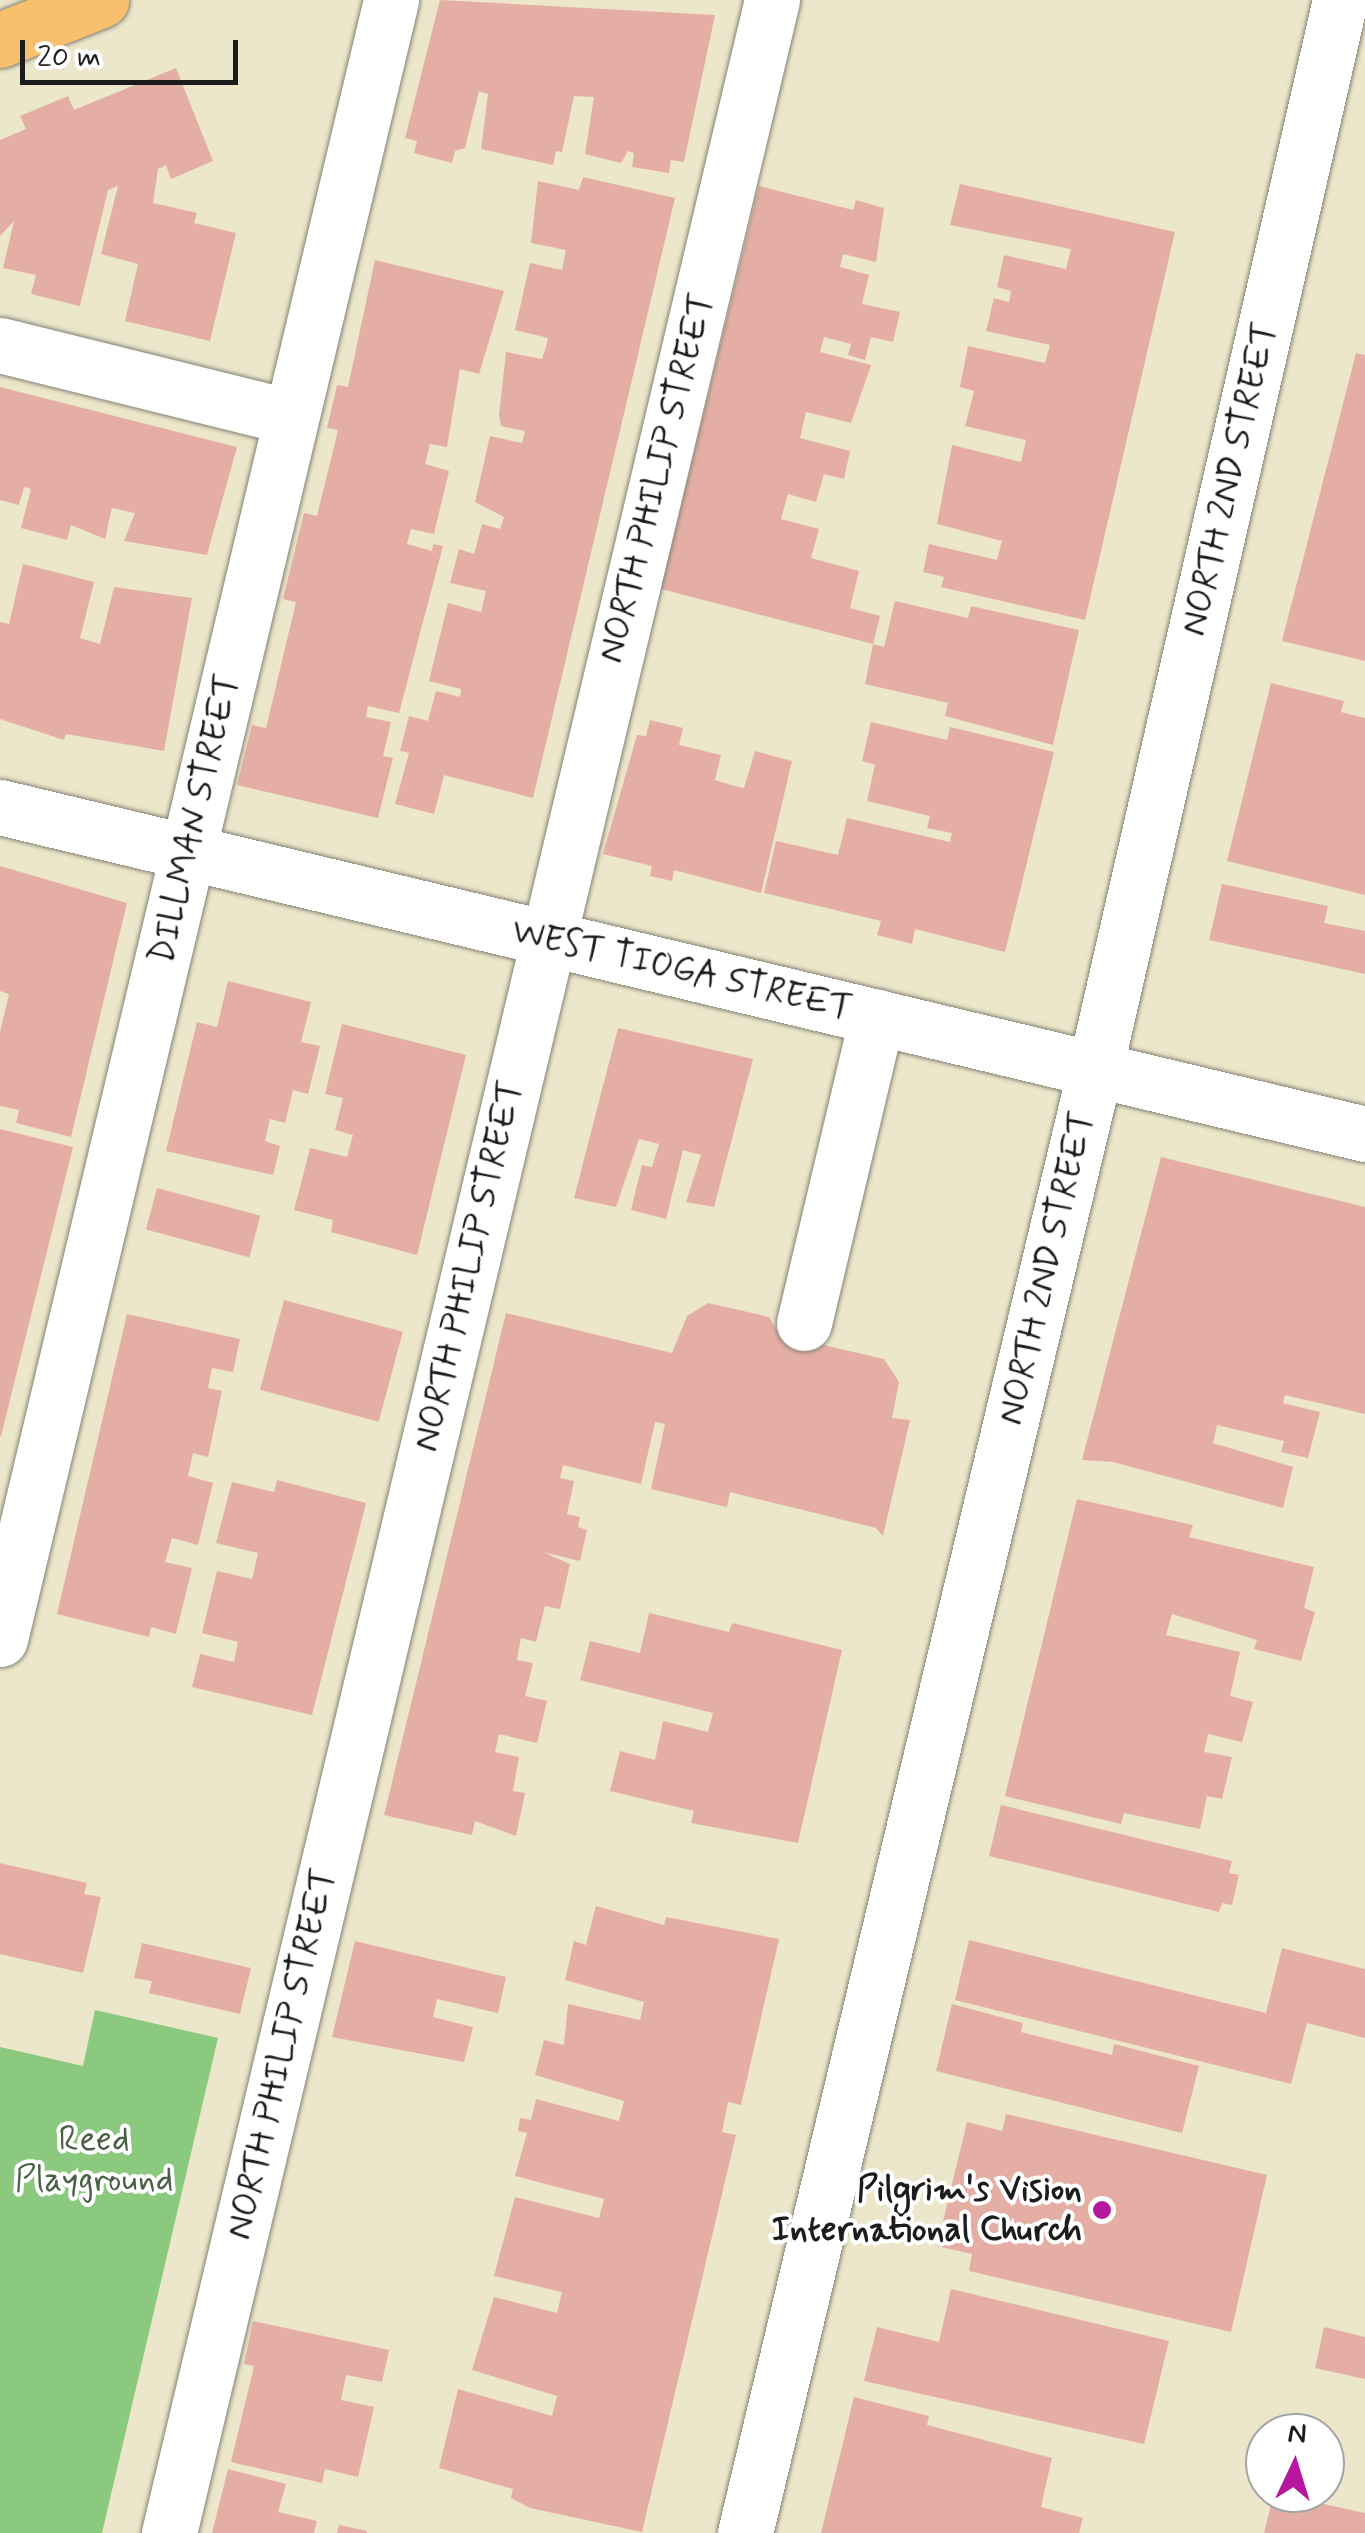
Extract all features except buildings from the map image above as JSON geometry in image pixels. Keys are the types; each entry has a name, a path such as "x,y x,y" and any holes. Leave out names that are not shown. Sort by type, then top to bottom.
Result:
{"main road":[{"path":"0,40 101,0"}],"street":[{"name":"DILLMAN STREET","path":"0,1639 391,0"},
{"name":"NORTH PHILIP STREET","path":"169,2533 772,0"},
{"name":"NORTH 2ND STREET","path":"745,2533 1095,1068 1340,0"},
{"path":"0,345 290,417"},
{"name":"WEST TIOGA STREET","path":"0,806 1365,1134"},
{"path":"804,1323 877,1017"}],"green space":[{"name":"Reed Playground","path":"95,2010 218,2038 102,2533 0,2533 0,2047 83,2066"}],"place":[{"name":"Pilgrim's Vision International Church","path":"1102,2210"}]}
